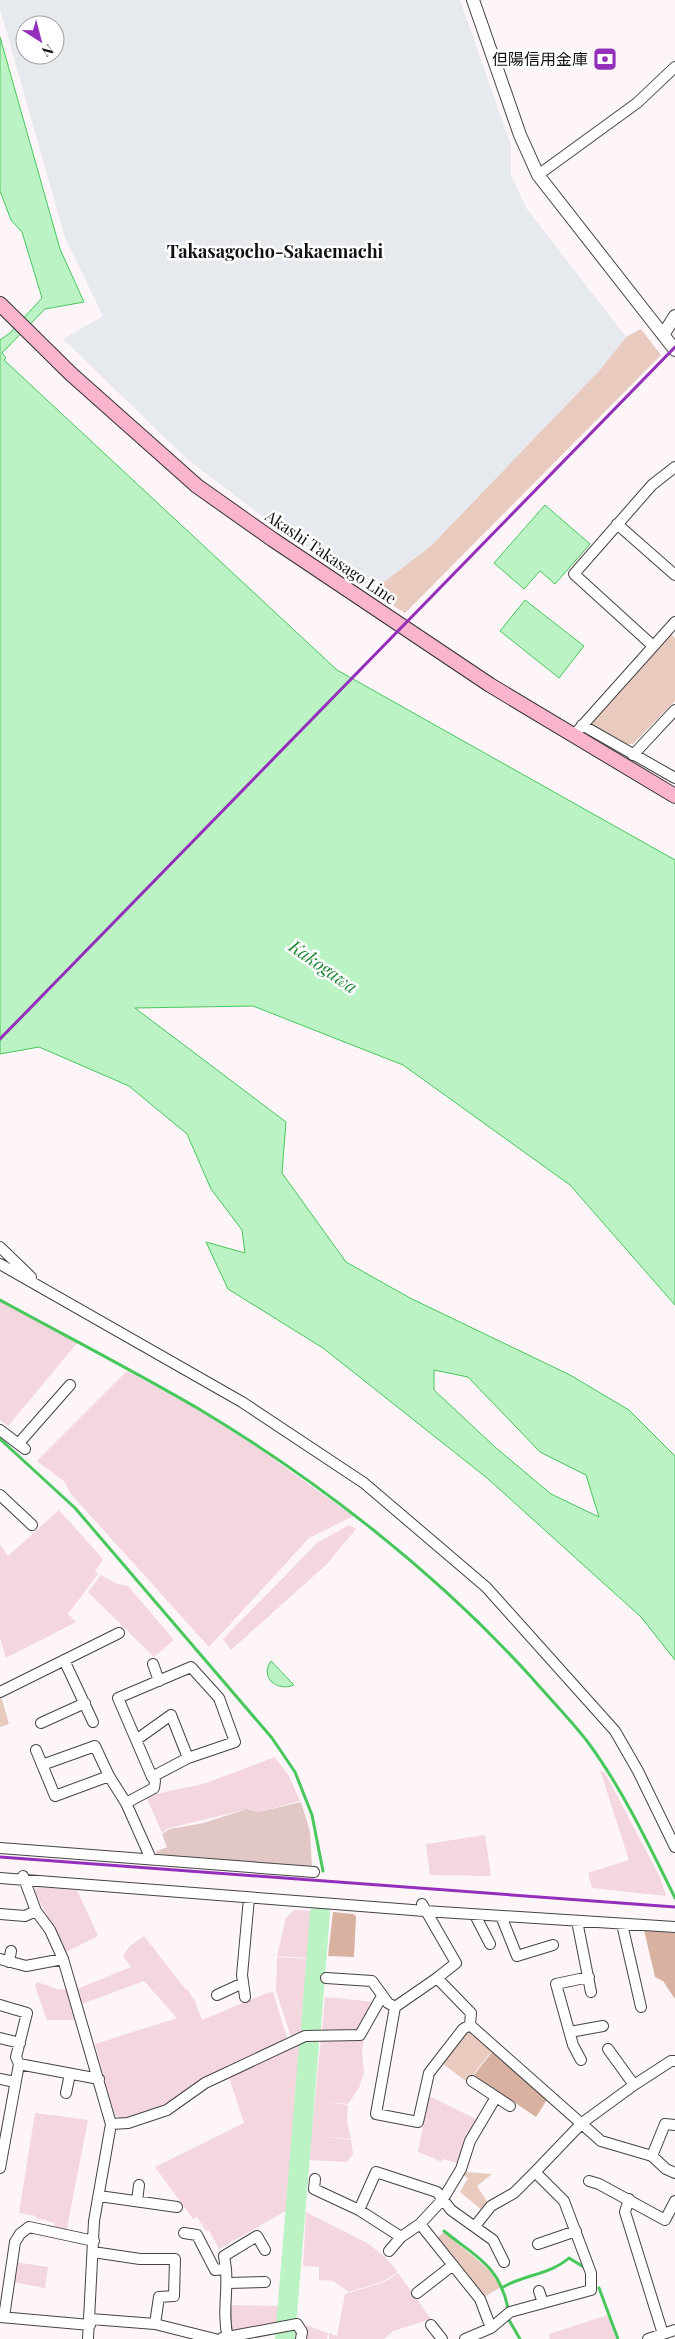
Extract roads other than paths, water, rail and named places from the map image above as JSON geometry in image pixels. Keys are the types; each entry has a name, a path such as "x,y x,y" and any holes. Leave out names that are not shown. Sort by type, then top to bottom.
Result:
{"main road":[{"name":"Akashi Takasago Line","path":"0,304 71,374 196,486 490,685 577,730 675,796"}],"street":[{"path":"473,0 520,135 538,175 675,350"},
{"path":"538,175 637,103 675,67"},
{"path":"663,335 675,316"},
{"path":"652,645 574,574 652,485 675,467"},
{"path":"618,524 675,575"},
{"path":"675,622 652,645 577,730 633,754 675,778"},
{"path":"633,754 675,710"},
{"path":"0,1247 42,1288"},
{"path":"0,1264 242,1402 364,1483 486,1587 615,1731 638,1771 675,1847"},
{"path":"0,1430 22,1446 70,1385"},
{"path":"0,1495 32,1525"},
{"path":"0,1692 119,1633"},
{"path":"64,1660 93,1722"},
{"path":"153,1664 159,1681"},
{"path":"126,1803 154,1788 155,1781 152,1776 118,1698 191,1667 219,1698 235,1742 188,1758 152,1776"},
{"path":"41,1723 85,1703"},
{"path":"136,1740 172,1715 188,1758"},
{"path":"42,1765 95,1746 109,1776 126,1803 151,1859"},
{"path":"36,1750 55,1796 109,1776"},
{"path":"0,1848 314,1872"},
{"path":"23,1877 36,1911 50,1930 63,1959 112,2124 94,2221 88,2339"},
{"path":"0,1878 23,1877 249,1898 423,1908 501,1916 675,1927"},
{"path":"245,1997 243,1983 249,1898"},
{"path":"423,1908 456,1963 396,2007 376,2114 418,2122 429,2072 463,2029 470,2025"},
{"path":"0,1914 25,1916 36,1911"},
{"path":"475,1914 490,1944"},
{"path":"501,1916 517,1956 553,1945"},
{"path":"577,1921 591,1992"},
{"path":"622,1924 641,2007"},
{"path":"7,1957 26,1966 63,1959"},
{"path":"326,1978 352,1975 372,1981 388,2003 396,2007"},
{"path":"581,2060 570,2032 556,1984 588,1977"},
{"path":"437,1978 471,2013 470,2025"},
{"path":"217,1994 243,1983"},
{"path":"112,2124 128,2123 167,2110 218,2076 305,2036 360,2036 382,1996"},
{"path":"0,2005 27,2013 16,2057 19,2064 3,2132 0,2168"},
{"path":"470,2025 582,2123 601,2142 652,2156 666,2169 675,2173"},
{"path":"570,2032 603,2026"},
{"path":"0,2038 20,2043"},
{"path":"608,2049 634,2085"},
{"path":"476,2226 491,2206 514,2193 582,2123 634,2085 671,2061 675,2061"},
{"path":"19,2064 42,2064 70,2074 99,2079"},
{"path":"66,2093 70,2074"},
{"path":"0,2079 15,2082"},
{"path":"472,2081 510,2106"},
{"path":"389,2251 401,2237 420,2224 442,2200 461,2169 470,2141 496,2097"},
{"path":"652,2156 665,2124 675,2125"},
{"path":"359,2210 376,2172 437,2192 451,2210 476,2226 493,2240 504,2262"},
{"path":"465,2339 491,2328 510,2312 591,2290 591,2272 564,2201 535,2172"},
{"path":"315,2179 314,2189 359,2210 401,2237"},
{"path":"597,2180 665,2220 675,2201"},
{"path":"137,2201 139,2186"},
{"path":"99,2196 177,2207"},
{"path":"629,2200 625,2212 663,2334"},
{"path":"420,2224 480,2299 491,2328"},
{"path":"155,2324 159,2298 174,2296 175,2259 140,2259 29,2227 20,2234 15,2242 2,2317 155,2324 184,2336 215,2339 297,2324 302,2332 301,2339"},
{"path":"538,2244 576,2230"},
{"path":"184,2233 197,2235 215,2270 226,2269"},
{"path":"228,2338 224,2324 228,2283 224,2256 257,2236 265,2250"},
{"path":"417,2293 453,2265"},
{"path":"228,2283 265,2282"},
{"path":"539,2291 543,2303"},
{"path":"431,2325 442,2339"},
{"path":"648,2339 675,2330"}],"water":[{"name":"Kakogawa","path":"0,37 60,249 84,302 45,309 2,353 6,358 4,360 337,670 675,860 675,1305 570,1185 403,1065 253,1006 135,1008 286,1122 282,1173 346,1262 410,1298 570,1375 629,1410 675,1456 675,1660 641,1617 487,1478 323,1348 228,1289 206,1242 245,1253 242,1230 211,1189 187,1134 129,1086 39,1047 0,1054 0,340 10,333 42,298 22,232 11,220 0,191","holes":["434,1370 468,1377 540,1452 586,1475 599,1517 551,1494 495,1447 434,1390"]},
{"path":"545,505 590,544 555,584 540,571 524,589 494,563"},
{"path":"525,600 584,646 559,678 500,631"},
{"path":"271,1661 294,1685 282,1687 272,1682 267,1673"}],"waterway":[{"path":"0,1300 125,1367 244,1437 332,1498 417,1566 496,1640 587,1741 623,1797 675,1898"},
{"path":"0,1439 75,1508 272,1738 295,1772 312,1815 323,1871"},
{"path":"311,2027 320,1913"},
{"path":"285,2339 309,2045"},
{"path":"444,2231 485,2263 499,2281 508,2308"},
{"path":"503,2287 554,2268 569,2258 582,2266"},
{"path":"599,2288 618,2339"},
{"path":"509,2320 520,2339"}],"railway":[{"path":"0,1039 675,347"},
{"path":"0,1857 675,1907"}],"place":[{"name":"但陽信用金庫","path":"605,59"}],"district":[{"name":"Takasagocho-Sakaemachi","path":"275,252"}]}
